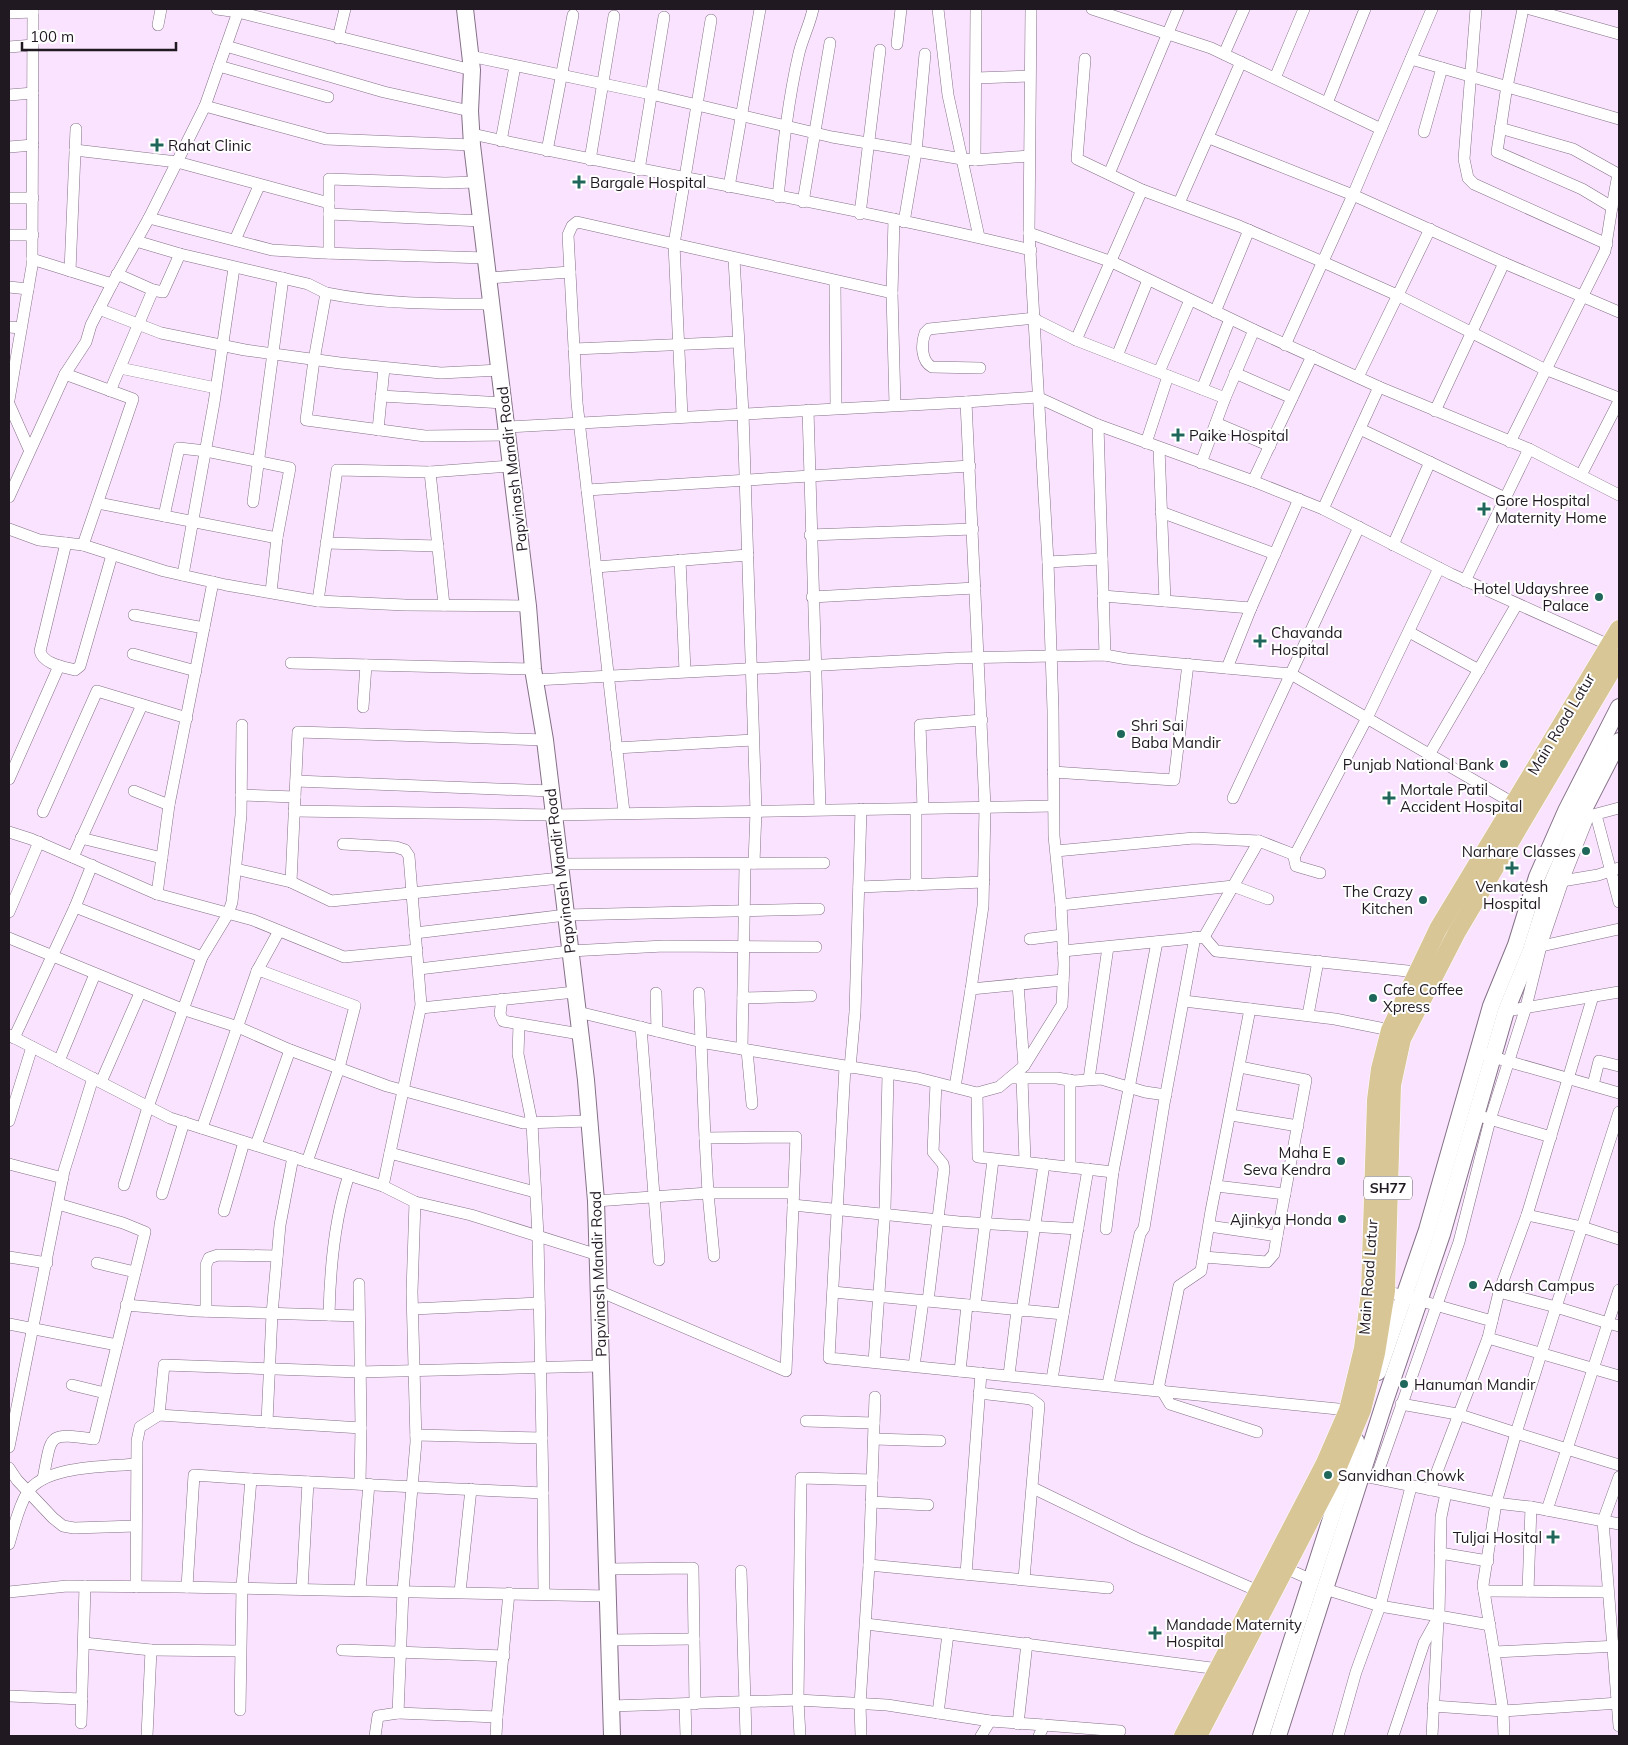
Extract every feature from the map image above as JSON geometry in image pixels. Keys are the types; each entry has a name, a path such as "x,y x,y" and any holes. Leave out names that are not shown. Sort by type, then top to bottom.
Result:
{"main road":[{"name":"Main Road Latur","path":"1198,1736 1285,1568 1349,1472 1376,1353 1386,1291 1392,1085 1402,1039 1457,932 1614,651 1619,630"},
{"name":"Main Road Latur","path":"1364,1411 1363,1348 1370,1292 1376,1100 1380,1069 1390,1030 1438,929 1513,803 1614,651"},
{"name":"Main Road Latur","path":"1183,1736 1258,1591 1349,1472"}],"street":[{"path":"158,25 161,9"},
{"path":"217,9 239,10 338,38 471,64 515,66 560,74 815,133 916,152 975,160 1029,156"},
{"path":"338,38 345,9"},
{"name":"Papvinash Mandir Road","path":"465,9 471,64 470,111 472,140 528,606 534,674 545,740 578,1012 596,1201 612,1736"},
{"path":"729,187 760,9"},
{"path":"778,197 786,125 800,51 810,25 813,9"},
{"path":"897,44 901,9"},
{"path":"938,9 948,95 979,237"},
{"path":"975,160 976,9"},
{"path":"578,1012 702,1042 888,1074 977,1093 999,1087 1024,1066 1062,1005 1063,951 1061,905 1053,806 1053,710 1048,562 1029,233 1028,76 1031,9"},
{"path":"1092,9 1169,33 1224,54 1381,129"},
{"path":"1110,174 1178,9"},
{"path":"1224,54 1244,9"},
{"path":"1275,78 1304,9"},
{"path":"1327,103 1365,9"},
{"path":"1286,345 1353,195 1432,9"},
{"path":"1476,9 1469,76 1464,159 1468,178 1474,184 1607,244"},
{"path":"1523,9 1507,87 1497,152 1582,189 1612,207"},
{"path":"1530,9 1619,34"},
{"path":"9,13 32,10 32,259 9,405 29,449"},
{"path":"9,497 64,374 86,342 99,308 149,218 205,106 239,10"},
{"path":"547,151 560,74 573,15"},
{"path":"590,160 614,16"},
{"path":"639,170 664,17"},
{"path":"682,416 674,244 711,20"},
{"path":"803,202 830,43"},
{"path":"9,47 33,45"},
{"path":"226,46 384,92 470,111"},
{"path":"860,214 880,50"},
{"path":"895,405 892,293 899,221 916,152 925,54"},
{"path":"1085,59 1078,159 1142,190 1249,230 1398,295 1545,370 1619,400 1581,474"},
{"path":"1411,59 1619,119"},
{"path":"1179,203 1241,62"},
{"path":"219,66 328,97"},
{"path":"501,140 515,66"},
{"path":"1424,132 1442,68"},
{"path":"976,78 1028,76"},
{"path":"9,96 33,93"},
{"path":"205,106 326,139 501,140 639,170 979,237 1031,250"},
{"path":"1500,128 1573,149 1618,174 1605,251 1510,442"},
{"path":"70,271 76,129"},
{"path":"1209,138 1353,195 1619,312"},
{"path":"9,147 33,145"},
{"path":"75,150 177,162 329,209 482,221"},
{"path":"329,253 329,179 445,183 477,182"},
{"path":"235,240 259,186"},
{"path":"1076,340 1112,262 1142,190"},
{"path":"9,198 33,198"},
{"path":"149,218 272,250 486,258"},
{"path":"624,812 579,422 568,235 572,226 577,222 734,259 892,293"},
{"path":"1358,377 1430,229"},
{"path":"1215,312 1249,230"},
{"path":"1029,233 1112,262 1215,312 1379,387 1529,449 1619,495"},
{"path":"9,235 33,235"},
{"path":"136,241 234,268 308,284 326,293 357,298 424,304 492,304"},
{"path":"32,259 70,271 114,279 163,292 180,254"},
{"path":"734,259 746,480 756,811 745,911 743,998 744,1049 752,1104"},
{"path":"1435,411 1504,263"},
{"path":"183,576 206,450 234,268"},
{"path":"488,278 570,272"},
{"path":"253,502 283,278"},
{"path":"1117,356 1148,280"},
{"path":"835,281 836,408"},
{"path":"9,287 28,289"},
{"path":"110,391 153,290"},
{"path":"326,293 306,420 444,437 579,422 1037,397 1098,425 1253,481 1323,509 1465,581 1614,651"},
{"path":"1146,443 1164,374 1190,300"},
{"path":"99,308 161,333 273,354 441,373 500,370"},
{"path":"980,368 932,367 927,364 924,356 925,333 929,329 1035,319 1076,340 1225,398"},
{"path":"1202,389 1230,319"},
{"path":"9,327 22,328"},
{"path":"1201,463 1225,398 1254,330"},
{"path":"574,349 738,342"},
{"path":"1253,481 1312,356"},
{"path":"120,368 216,388"},
{"path":"378,430 384,368"},
{"path":"1235,373 1292,398"},
{"path":"64,374 133,400 83,545"},
{"path":"1323,509 1379,387"},
{"path":"381,396 504,404"},
{"path":"955,1087 983,906 984,882 985,807 982,720 966,402"},
{"path":"808,410 810,535 820,809"},
{"path":"1216,422 1270,446"},
{"path":"1608,422 1619,427"},
{"path":"1098,425 1105,655"},
{"path":"1360,429 1504,498"},
{"path":"164,516 179,448 206,450 290,468 277,538 271,592"},
{"path":"1159,448 1164,600"},
{"path":"1465,581 1529,449"},
{"path":"1393,545 1430,462"},
{"path":"318,601 337,470 430,472 511,466"},
{"path":"588,490 970,466"},
{"path":"430,472 444,606"},
{"path":"1227,668 1274,554 1300,499"},
{"path":"98,503 277,538"},
{"path":"1161,512 1274,554"},
{"path":"1233,798 1359,527"},
{"path":"9,529 39,540 83,545 183,576 318,601 444,606 528,606"},
{"path":"810,535 973,529"},
{"path":"66,543 40,651 43,658 59,666 75,670 80,666 112,555"},
{"path":"326,543 438,546"},
{"path":"596,567 748,555"},
{"path":"1048,562 1102,559"},
{"path":"680,560 686,672"},
{"path":"1320,873 1296,866 1294,856 1367,718 1439,568"},
{"path":"157,894 169,805 213,582"},
{"path":"812,597 975,588"},
{"path":"1104,596 1251,608"},
{"path":"1429,754 1517,604"},
{"path":"134,615 204,628"},
{"path":"1409,632 1479,670"},
{"path":"134,654 196,671"},
{"path":"291,663 534,674 607,675 979,657 1105,655 1292,674 1513,803"},
{"path":"1053,772 1174,780 1188,664"},
{"path":"363,706 366,665"},
{"path":"9,779 59,666"},
{"path":"43,812 97,691 186,718"},
{"path":"73,857 142,705"},
{"path":"1412,1298 1427,1230 1484,1054 1538,877 1566,811 1619,707"},
{"path":"916,885 920,808 920,725 982,720"},
{"path":"124,1185 148,1107 202,957 228,914 232,902 242,795 242,725"},
{"path":"292,882 298,732 545,740"},
{"path":"616,748 754,740"},
{"path":"1619,741 1588,816 1615,869 1619,902"},
{"path":"1349,1472 1401,1404 1459,1242 1483,1117 1484,1054 1536,948 1557,882 1619,756"},
{"path":"296,781 551,791"},
{"path":"134,791 169,805"},
{"path":"242,795 295,797"},
{"path":"294,811 554,815 624,812 1053,806"},
{"path":"1588,816 1619,808"},
{"path":"861,809 855,1012 848,1067 829,1358 1159,1389 1364,1411"},
{"path":"9,832 39,842 157,894 253,920 344,957 417,950"},
{"path":"81,838 162,858"},
{"path":"1056,851 1194,838 1259,841 1294,856"},
{"path":"1108,1384 1140,1234 1144,1228 1184,1001 1200,937 1234,886 1259,841"},
{"path":"9,912 39,842"},
{"path":"343,844 396,847 405,850 409,856 421,1008 383,1186"},
{"path":"236,869 292,882 331,901 412,895 560,871 750,863 824,863"},
{"path":"92,865 52,956 12,1037 148,1107 184,1122 383,1186 415,1202 471,1214 598,1255"},
{"path":"1557,882 1615,869"},
{"path":"859,887 984,882"},
{"path":"1061,905 1234,886 1268,899"},
{"path":"74,907 202,957"},
{"path":"416,933 566,915 819,909"},
{"path":"1536,948 1619,929"},
{"path":"202,1128 257,970 279,931"},
{"path":"1030,939 1062,936"},
{"path":"1063,951 1200,937 1216,951 1318,960 1417,972"},
{"path":"9,938 182,1010 238,1027 290,1050 403,1090 523,1123 589,1121"},
{"path":"1106,1229 1113,1172 1158,942"},
{"path":"419,969 570,951 664,946 816,946"},
{"path":"1090,1079 1108,947"},
{"path":"1278,1736 1364,1411 1412,1298 1442,1234 1483,1117 1509,1062 1526,1007 1536,948"},
{"path":"1308,1015 1318,960"},
{"path":"257,970 355,1006 339,1068 307,1162"},
{"path":"58,1061 95,974"},
{"path":"971,989 1063,980"},
{"path":"1018,984 1024,1066"},
{"path":"421,1008 575,992"},
{"path":"1506,1011 1619,992"},
{"path":"9,1447 14,1388 32,1328 47,1263 63,1178 77,1123 140,993"},
{"path":"656,993 657,1031"},
{"path":"699,993 708,1193 714,1256"},
{"path":"743,998 811,996"},
{"path":"1430,1490 1457,1414 1488,1338 1499,1292 1527,1216 1594,996"},
{"path":"502,999 500,1014 503,1021 580,1034"},
{"path":"1184,1001 1336,1018 1390,1030"},
{"path":"1250,1009 1201,1271 1179,1286 1159,1389 1170,1404 1257,1432"},
{"path":"519,1025 518,1054 532,1123 538,1236 544,1594"},
{"path":"641,1028 659,1260"},
{"path":"9,1121 32,1047"},
{"path":"256,1145 290,1050"},
{"path":"1484,1054 1619,1093"},
{"path":"1592,1085 1599,1061 1619,1066"},
{"path":"1204,1257 1267,1262 1274,1254 1306,1080 1240,1067"},
{"path":"874,1362 885,1214 888,1074"},
{"path":"1010,1078 1101,1079 1130,1088 1166,1095"},
{"path":"1022,1078 1025,1161"},
{"path":"1070,1080 1070,1167"},
{"path":"914,1366 938,1220 944,1169 943,1164 933,1152 936,1083"},
{"path":"977,1093 978,1157 1113,1172"},
{"path":"1504,1736 1503,1712 1484,1591 1496,1503 1540,1353 1619,1112"},
{"path":"1231,1114 1298,1126"},
{"path":"1483,1117 1551,1137"},
{"path":"162,1194 184,1122"},
{"path":"599,1291 786,1371 796,1136 705,1138"},
{"path":"224,1211 244,1142"},
{"path":"390,1153 535,1192"},
{"path":"267,1422 272,1314 280,1225 293,1157"},
{"path":"960,1370 987,1223 993,1160"},
{"path":"9,1164 63,1178"},
{"path":"1009,1375 1044,1164"},
{"path":"1052,1379 1088,1169"},
{"path":"329,1315 331,1264 342,1198 349,1175"},
{"path":"1216,1186 1285,1194"},
{"path":"596,1201 708,1193 793,1193"},
{"path":"398,1713 402,1652 403,1590 416,1435 412,1292 415,1202"},
{"path":"43,1479 50,1441 55,1437 66,1435 94,1439 145,1232 123,1223 58,1204"},
{"path":"793,1205 938,1220 1078,1229"},
{"path":"1527,1216 1582,1227 1619,1239"},
{"path":"1209,1226 1277,1236"},
{"path":"206,1311 206,1265 208,1258 218,1255 277,1256"},
{"path":"9,1257 47,1263"},
{"path":"97,1263 135,1272"},
{"path":"359,1284 359,1372 365,1484 360,1590"},
{"path":"1547,1510 1593,1368 1614,1325 1619,1290"},
{"path":"1386,1291 1492,1321"},
{"path":"833,1292 1063,1314"},
{"path":"1499,1292 1614,1325"},
{"path":"413,1309 538,1303"},
{"path":"126,1304 206,1311 359,1316"},
{"path":"9,1324 117,1345"},
{"path":"1488,1338 1619,1376"},
{"path":"159,1415 164,1364 359,1372 601,1366"},
{"path":"966,1574 981,1372"},
{"path":"72,1385 105,1393"},
{"path":"979,1393 1030,1399 1039,1405 1024,1579"},
{"path":"861,1736 860,1704 870,1565 875,1397"},
{"path":"1401,1404 1457,1414 1619,1465"},
{"path":"136,1587 136,1464 140,1426 159,1415 361,1428"},
{"path":"806,1421 874,1423"},
{"path":"416,1435 542,1438"},
{"path":"874,1439 940,1441"},
{"path":"9,1544 17,1516 28,1492 43,1479 70,1471 136,1464"},
{"path":"9,1468 28,1492 63,1526 74,1528 136,1526"},
{"path":"1349,1472 1411,1487 1619,1524"},
{"path":"187,1587 194,1475 543,1493"},
{"path":"1619,1477 1603,1521 1608,1592 1616,1647 1619,1726"},
{"path":"800,1736 798,1700 801,1478 872,1480"},
{"path":"240,1710 242,1587 251,1479"},
{"path":"302,1588 308,1482"},
{"path":"1338,1736 1356,1672 1380,1606 1411,1487"},
{"path":"1033,1488 1138,1539 1258,1591"},
{"path":"460,1592 471,1490"},
{"path":"1432,1736 1439,1616 1440,1517 1446,1493"},
{"path":"871,1502 928,1505"},
{"path":"1528,1591 1531,1507"},
{"path":"1440,1553 1488,1561"},
{"path":"870,1565 1108,1588"},
{"path":"607,1569 694,1568 694,1639 686,1736"},
{"path":"1285,1568 1319,1584 1380,1606 1490,1625"},
{"path":"741,1572 746,1736"},
{"path":"1261,1736 1319,1584"},
{"path":"9,1592 85,1586 242,1587 608,1596"},
{"path":"81,1723 85,1586"},
{"path":"1484,1591 1608,1592"},
{"path":"496,1736 509,1593"},
{"path":"1392,1736 1424,1643 1439,1616"},
{"path":"866,1624 1027,1643 1219,1669"},
{"path":"938,1713 948,1634"},
{"path":"609,1640 694,1639"},
{"path":"84,1642 151,1650 240,1651"},
{"path":"1018,1724 1027,1643"},
{"path":"1494,1652 1616,1647"},
{"path":"147,1736 151,1650"},
{"path":"342,1650 504,1656"},
{"path":"9,1696 82,1699"},
{"path":"611,1706 798,1700 887,1705 990,1722 1044,1725 1098,1733 1120,1731"},
{"path":"1433,1706 1503,1712 1619,1703"},
{"path":"376,1736 378,1716 398,1713 497,1717"},
{"path":"981,1736 990,1722"},
{"path":"1039,1736 1044,1725"}],"place":[{"name":"Rahat Clinic","path":"157,145"},
{"name":"Bargale Hospital","path":"579,182"},
{"name":"Paike Hospital","path":"1178,435"},
{"name":"Gore Hospital Maternity Home","path":"1484,509"},
{"name":"Hotel Udayshree Palace","path":"1599,597"},
{"name":"Chavanda Hospital","path":"1260,641"},
{"name":"Shri Sai Baba Mandir","path":"1121,734"},
{"name":"Punjab National Bank","path":"1504,764"},
{"name":"Mortale Patil Accident Hospital","path":"1389,798"},
{"name":"Narhare Classes","path":"1586,851"},
{"name":"Venkatesh Hospital","path":"1512,868"},
{"name":"The Crazy Kitchen","path":"1423,900"},
{"name":"Cafe Coffee Xpress","path":"1373,998"},
{"name":"Maha E Seva Kendra","path":"1341,1161"},
{"name":"Ajinkya Honda","path":"1342,1219"},
{"name":"Adarsh Campus","path":"1473,1285"},
{"name":"Hanuman Mandir","path":"1404,1384"},
{"name":"Sanvidhan Chowk","path":"1328,1475"},
{"name":"Tuljai Hosital","path":"1553,1537"},
{"name":"Mandade Maternity Hospital","path":"1155,1633"}]}
